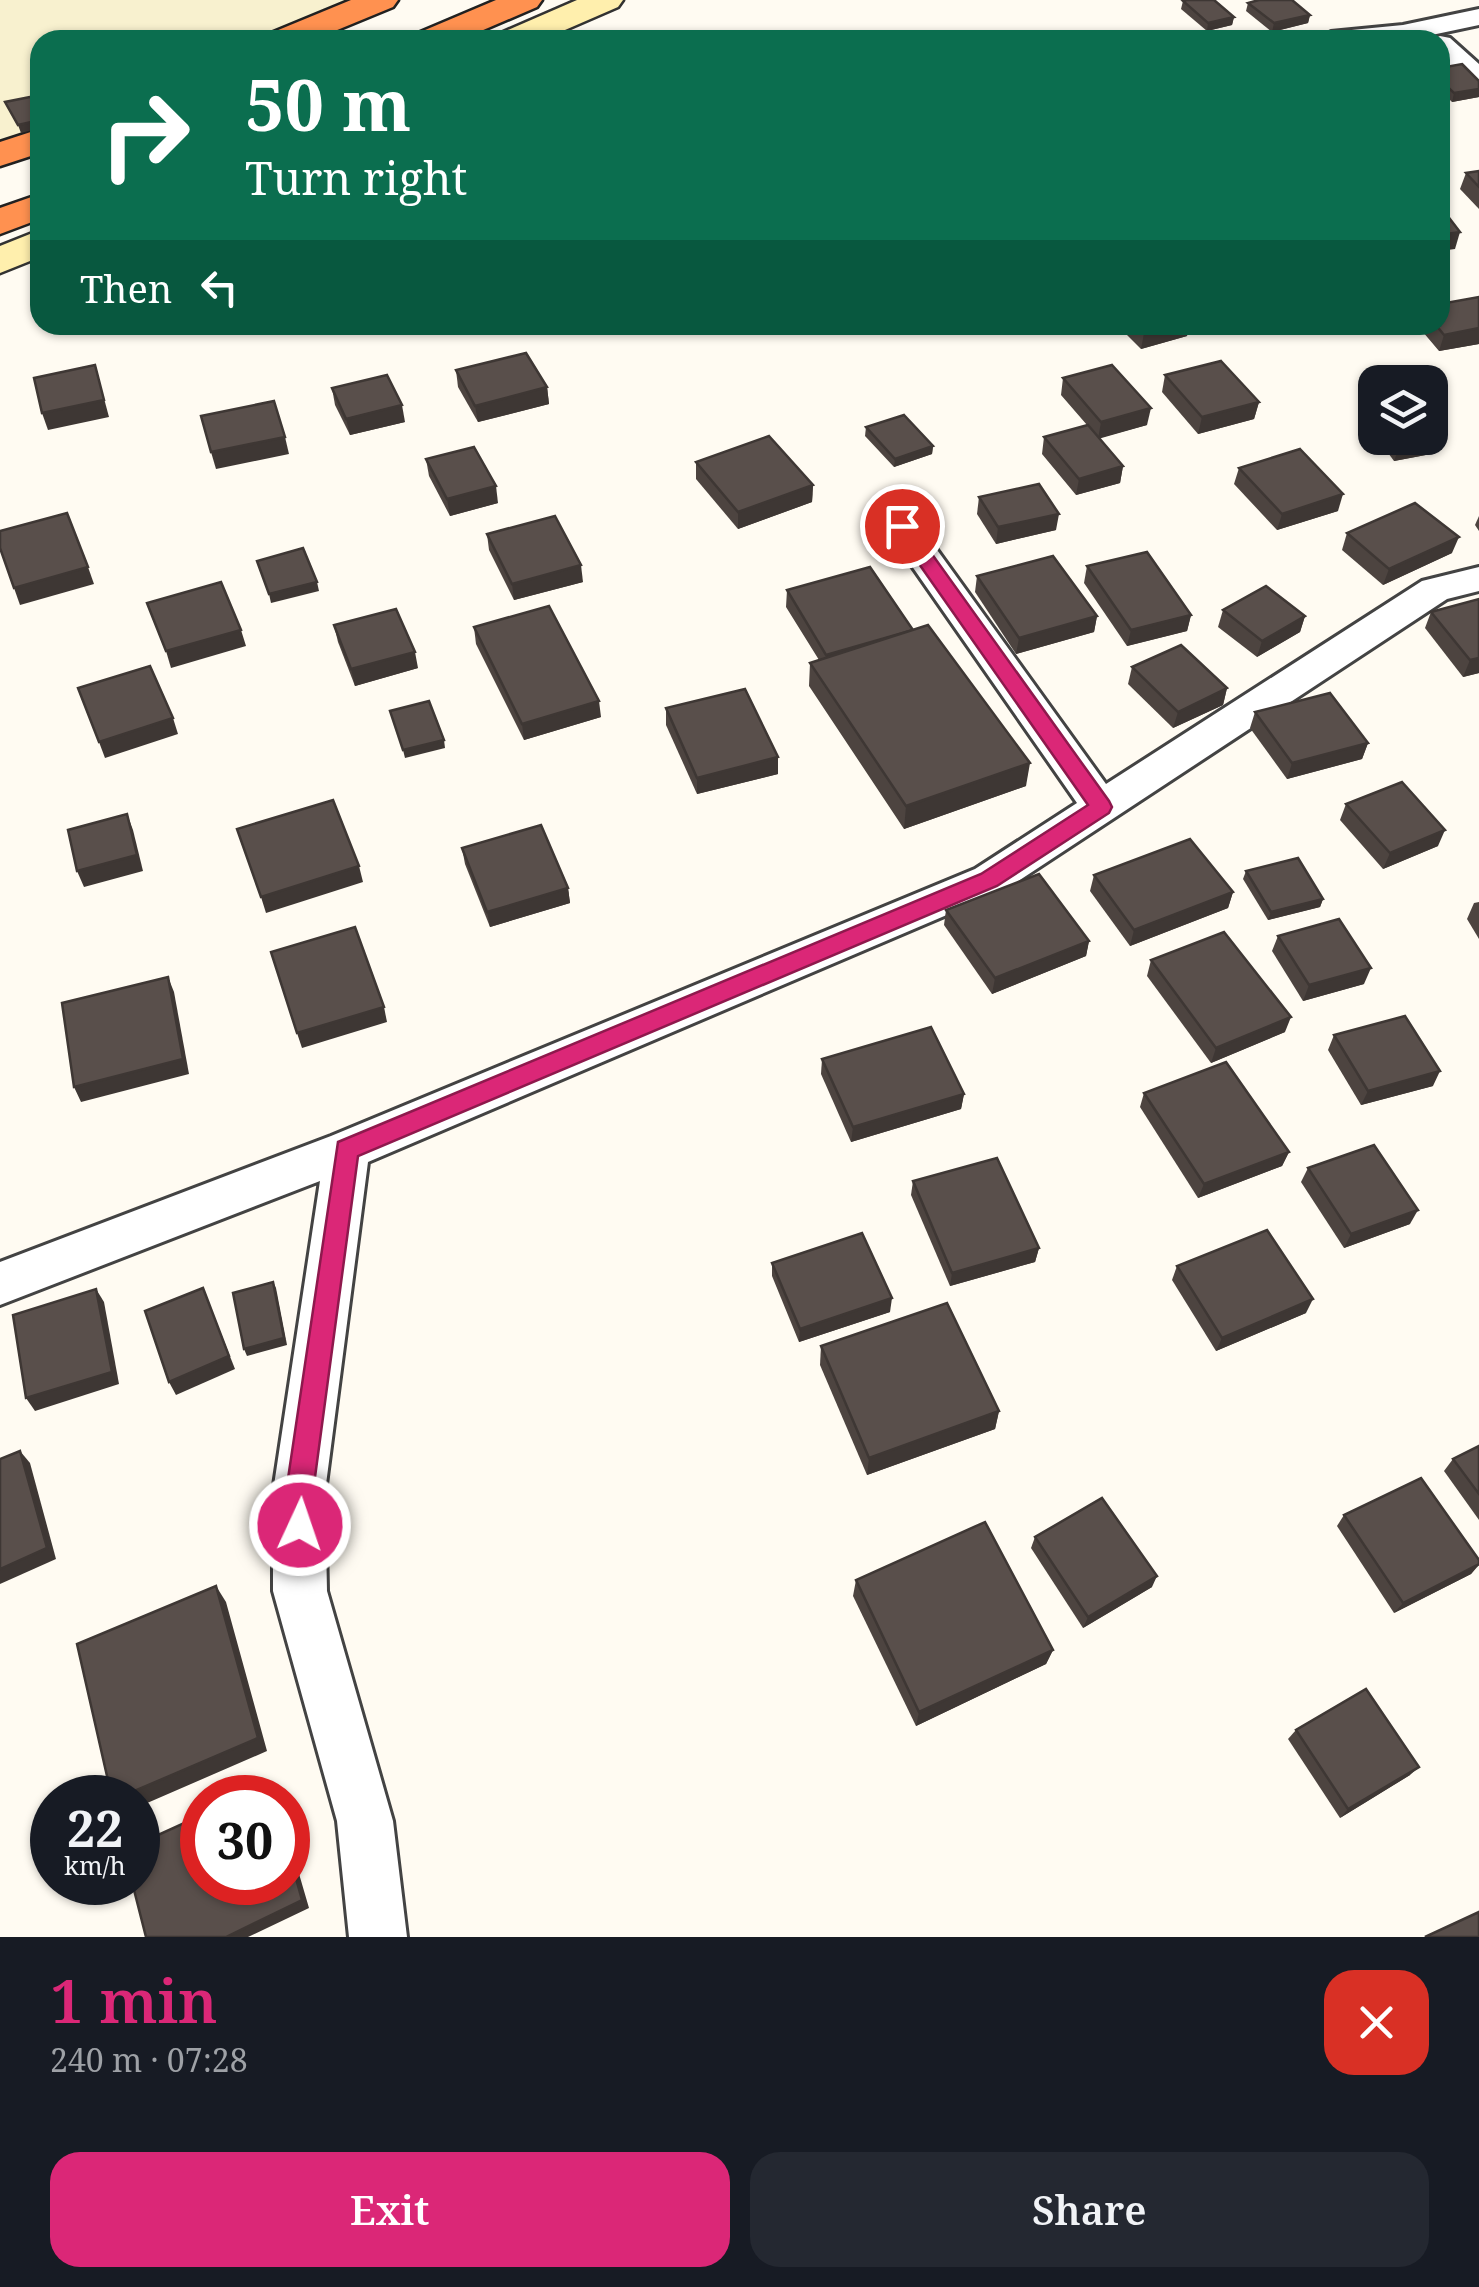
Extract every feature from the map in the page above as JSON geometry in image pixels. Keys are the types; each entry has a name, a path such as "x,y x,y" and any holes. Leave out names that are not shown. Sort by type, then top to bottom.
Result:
{"highway":[{"path":"308,30 381,0"},
{"path":"454,30 524,0"},
{"path":"0,155 30,144"},
{"path":"0,222 30,209"}],"street":[{"path":"536,30 606,0"},
{"path":"1450,30 1479,17"},
{"path":"1450,53 1479,78"},
{"path":"0,260 30,246"},
{"path":"902,526 1101,807"},
{"path":"0,1284 347,1150 989,880 1435,590 1479,579"},
{"path":"347,1150 300,1492 300,1591 364,1821 378,1937"}],"shaded area":[{"path":"0,0 377,0 299,30 30,30 30,144 0,158"}],"building":[{"path":"1214,0 1234,17 1208,23 1183,1"},
{"path":"1292,0 1310,15 1274,23 1248,3"},
{"path":"1462,64 1479,81 1479,89 1454,93 1450,89 1450,66"},
{"path":"30,97 30,122 18,125 5,102"},
{"path":"1479,171 1479,187 1466,173"},
{"path":"1450,219 1460,232 1450,234"},
{"path":"1479,297 1479,328 1450,334 1450,302"},
{"path":"526,353 547,387 475,406 456,370"},
{"path":"1221,361 1259,402 1202,417 1165,375"},
{"path":"95,365 104,400 42,413 34,378"},
{"path":"1112,365 1151,408 1101,422 1063,378"},
{"path":"387,375 402,405 346,419 332,388"},
{"path":"274,401 285,437 211,452 201,416"},
{"path":"904,415 933,446 895,459 866,427"},
{"path":"1088,425 1123,466 1079,479 1044,437"},
{"path":"769,436 813,485 738,512 696,462"},
{"path":"474,447 496,486 447,499 426,459"},
{"path":"1300,449 1343,494 1282,514 1239,468"},
{"path":"1039,484 1059,514 998,527 979,497"},
{"path":"1415,503 1459,537 1389,569 1347,533"},
{"path":"67,513 88,567 14,588 0,548 0,531"},
{"path":"555,516 581,565 512,584 487,534"},
{"path":"303,548 317,582 269,594 257,561"},
{"path":"1147,552 1191,615 1131,630 1087,566"},
{"path":"1053,556 1097,616 1019,638 977,576"},
{"path":"870,567 913,630 826,655 787,590"},
{"path":"221,582 241,630 166,651 147,603"},
{"path":"1266,586 1305,616 1262,641 1223,610"},
{"path":"1479,599 1479,658 1470,660 1431,612"},
{"path":"549,606 599,701 522,724 474,627"},
{"path":"396,609 415,652 351,669 334,625"},
{"path":"928,625 1030,763 906,806 810,663"},
{"path":"1181,645 1227,688 1178,712 1132,667"},
{"path":"150,666 173,718 99,742 78,688"},
{"path":"745,689 778,757 697,778 666,708"},
{"path":"1330,693 1368,743 1292,763 1255,712"},
{"path":"429,701 444,740 403,750 390,711"},
{"path":"1402,782 1445,830 1390,853 1346,804"},
{"path":"333,800 359,866 261,897 237,829"},
{"path":"127,814 137,855 77,871 68,830"},
{"path":"541,825 568,888 487,912 462,848"},
{"path":"1190,839 1233,892 1134,930 1094,875"},
{"path":"1298,858 1323,899 1271,912 1246,871"},
{"path":"1039,874 1089,941 995,978 946,910"},
{"path":"1339,919 1371,968 1309,985 1278,936"},
{"path":"355,927 384,1007 297,1033 271,952"},
{"path":"1224,932 1291,1017 1216,1048 1151,960"},
{"path":"168,977 183,1059 74,1087 62,1003"},
{"path":"1405,1016 1440,1071 1368,1091 1334,1035"},
{"path":"931,1027 964,1094 853,1127 822,1059"},
{"path":"1226,1062 1289,1152 1204,1184 1144,1093"},
{"path":"1374,1145 1418,1210 1351,1234 1308,1168"},
{"path":"997,1158 1039,1248 952,1273 913,1181"},
{"path":"1267,1230 1313,1299 1222,1338 1177,1266"},
{"path":"862,1233 892,1298 800,1329 772,1263"},
{"path":"273,1282 284,1338 244,1349 233,1293"},
{"path":"203,1288 229,1356 169,1382 145,1311"},
{"path":"96,1289 112,1372 26,1398 13,1315"},
{"path":"947,1303 999,1411 869,1458 821,1346"},
{"path":"1479,1446 1479,1494 1453,1459"},
{"path":"20,1451 47,1548 0,1569 0,1459"},
{"path":"1421,1478 1479,1564 1403,1603 1344,1515"},
{"path":"1102,1498 1157,1576 1088,1617 1035,1537"},
{"path":"985,1522 1053,1650 919,1712 856,1580"},
{"path":"216,1586 258,1738 160,1780 160,1775 107,1775 77,1644"},
{"path":"1366,1689 1419,1767 1348,1809 1296,1730"},
{"path":"180,1825 180,1905 292,1905 226,1937 146,1937 138,1905 160,1905 160,1834"},
{"path":"1479,1912 1479,1937 1425,1937"}],"route":[{"path":"300,1525 300,1492 347,1150 989,880 1101,807 902,526"}]}
